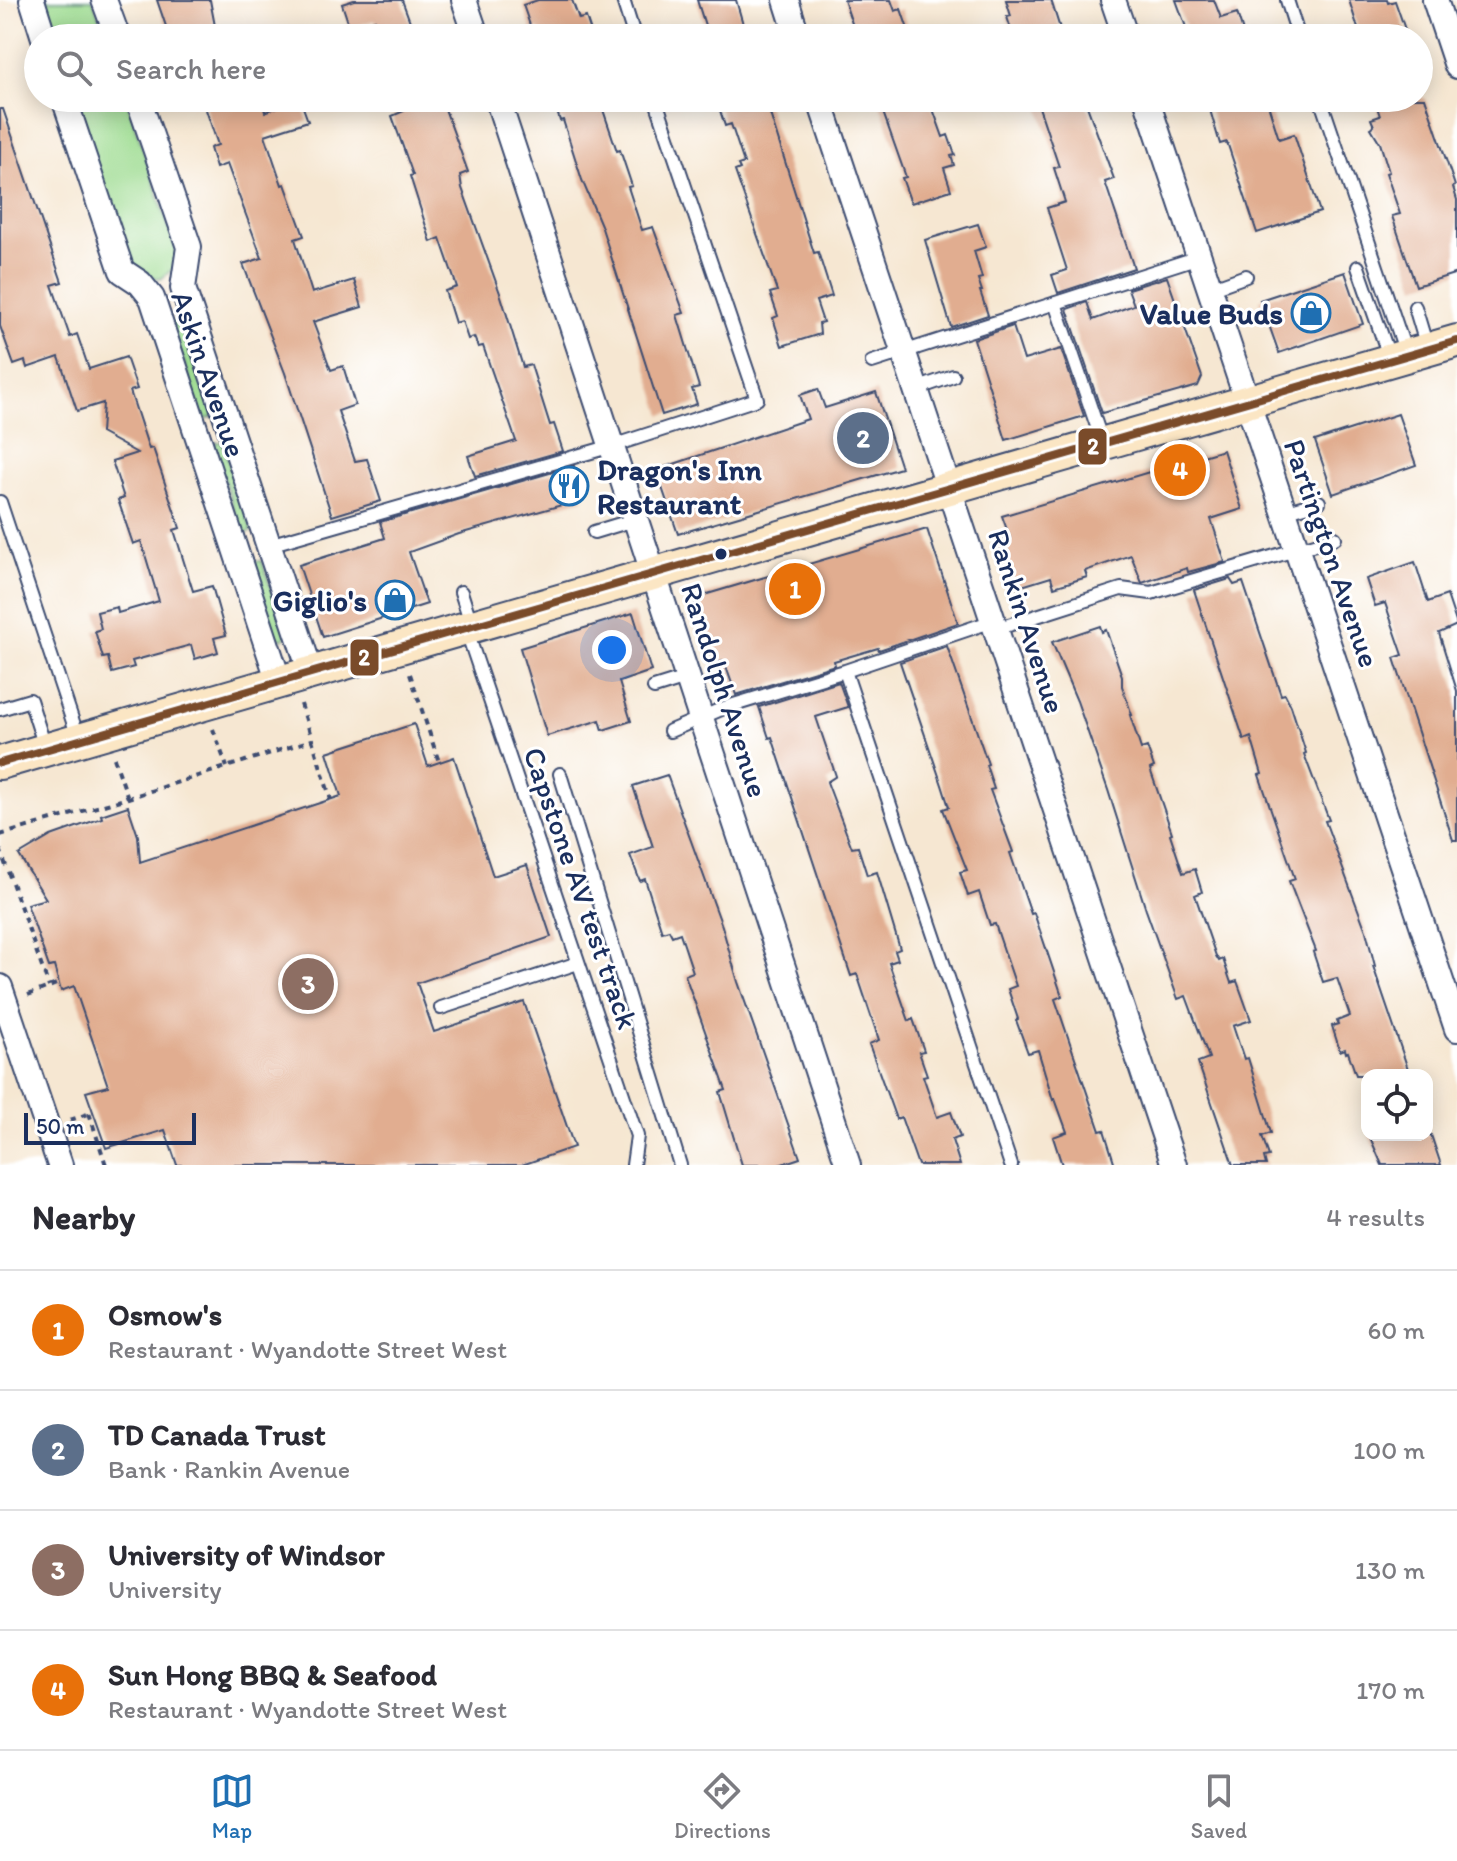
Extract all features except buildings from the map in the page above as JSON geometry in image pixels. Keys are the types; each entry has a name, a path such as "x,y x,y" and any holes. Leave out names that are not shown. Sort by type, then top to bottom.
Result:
{"main road":[{"path":"0,763 79,740 290,693 311,673 1421,352"}],"street":[{"path":"32,0 40,24"},
{"path":"104,0 113,24"},
{"path":"464,0 472,24"},
{"path":"786,0 794,24"},
{"path":"1113,0 1121,24"},
{"path":"1435,0 1452,34 1456,62"},
{"name":"Askin Avenue","path":"69,112 122,271 140,283 152,298 290,693"},
{"name":"Askin Avenue","path":"143,112 189,247 183,288 311,673"},
{"name":"Randolph Avenue","path":"502,112 848,1165"},
{"name":"Rankin Avenue","path":"824,112 1174,1165"},
{"name":"Partington Avenue","path":"1151,112 1457,1029"},
{"path":"0,987 60,1165"}],"lane":[{"path":"623,0 631,24"},
{"path":"1287,0 1295,24"},
{"path":"269,545 612,446 757,399 660,112"},
{"path":"1326,112 1421,352"},
{"path":"872,362 1199,257"},
{"path":"1358,267 1421,352"},
{"path":"1210,289 1246,276"},
{"path":"1055,303 1103,444"},
{"path":"1415,307 1421,352"},
{"path":"916,389 953,376"},
{"path":"0,502 79,740"},
{"path":"1284,512 1319,502"},
{"path":"594,532 637,519"},
{"path":"670,731 724,708 995,625 1121,589 1151,593 1335,538"},
{"name":"Capstone AV test track","path":"461,592 469,628 637,1136 633,1165"},
{"path":"845,671 1011,1165"},
{"path":"654,688 686,678"},
{"path":"0,709 30,700 46,750"},
{"path":"560,774 680,1165"},
{"path":"441,1008 578,963"}],"path":[{"path":"410,674 439,762"},
{"path":"290,693 312,740 331,800"},
{"path":"213,729 227,767"},
{"path":"0,835 312,740"},
{"path":"114,758 128,798"},
{"path":"0,849 49,987"},
{"path":"22,997 59,983"},
{"path":"64,1122 91,1112 106,1165"}],"green space":[{"path":"41,0 93,0 101,24 49,24"},
{"path":"79,112 131,112 177,252 174,268 161,279 140,272 126,255"},
{"path":"175,320 185,323 213,417 203,420 171,323"},
{"path":"222,442 252,531 242,535 213,445"},
{"path":"262,561 287,636 283,639 273,635 252,564"}],"transit line":[{"name":"2","path":"0,763 1457,341"}],"place":[{"name":"Value Buds","path":"1311,313"},
{"name":"TD Canada Trust","path":"863,438"},
{"name":"Sun Hong BBQ & Seafood","path":"1180,470"},
{"name":"Dragon's Inn Restaurant","path":"569,486"},
{"name":"Osmow's","path":"795,589"},
{"name":"Giglio's","path":"395,600"},
{"name":"University of Windsor","path":"308,984"}]}
